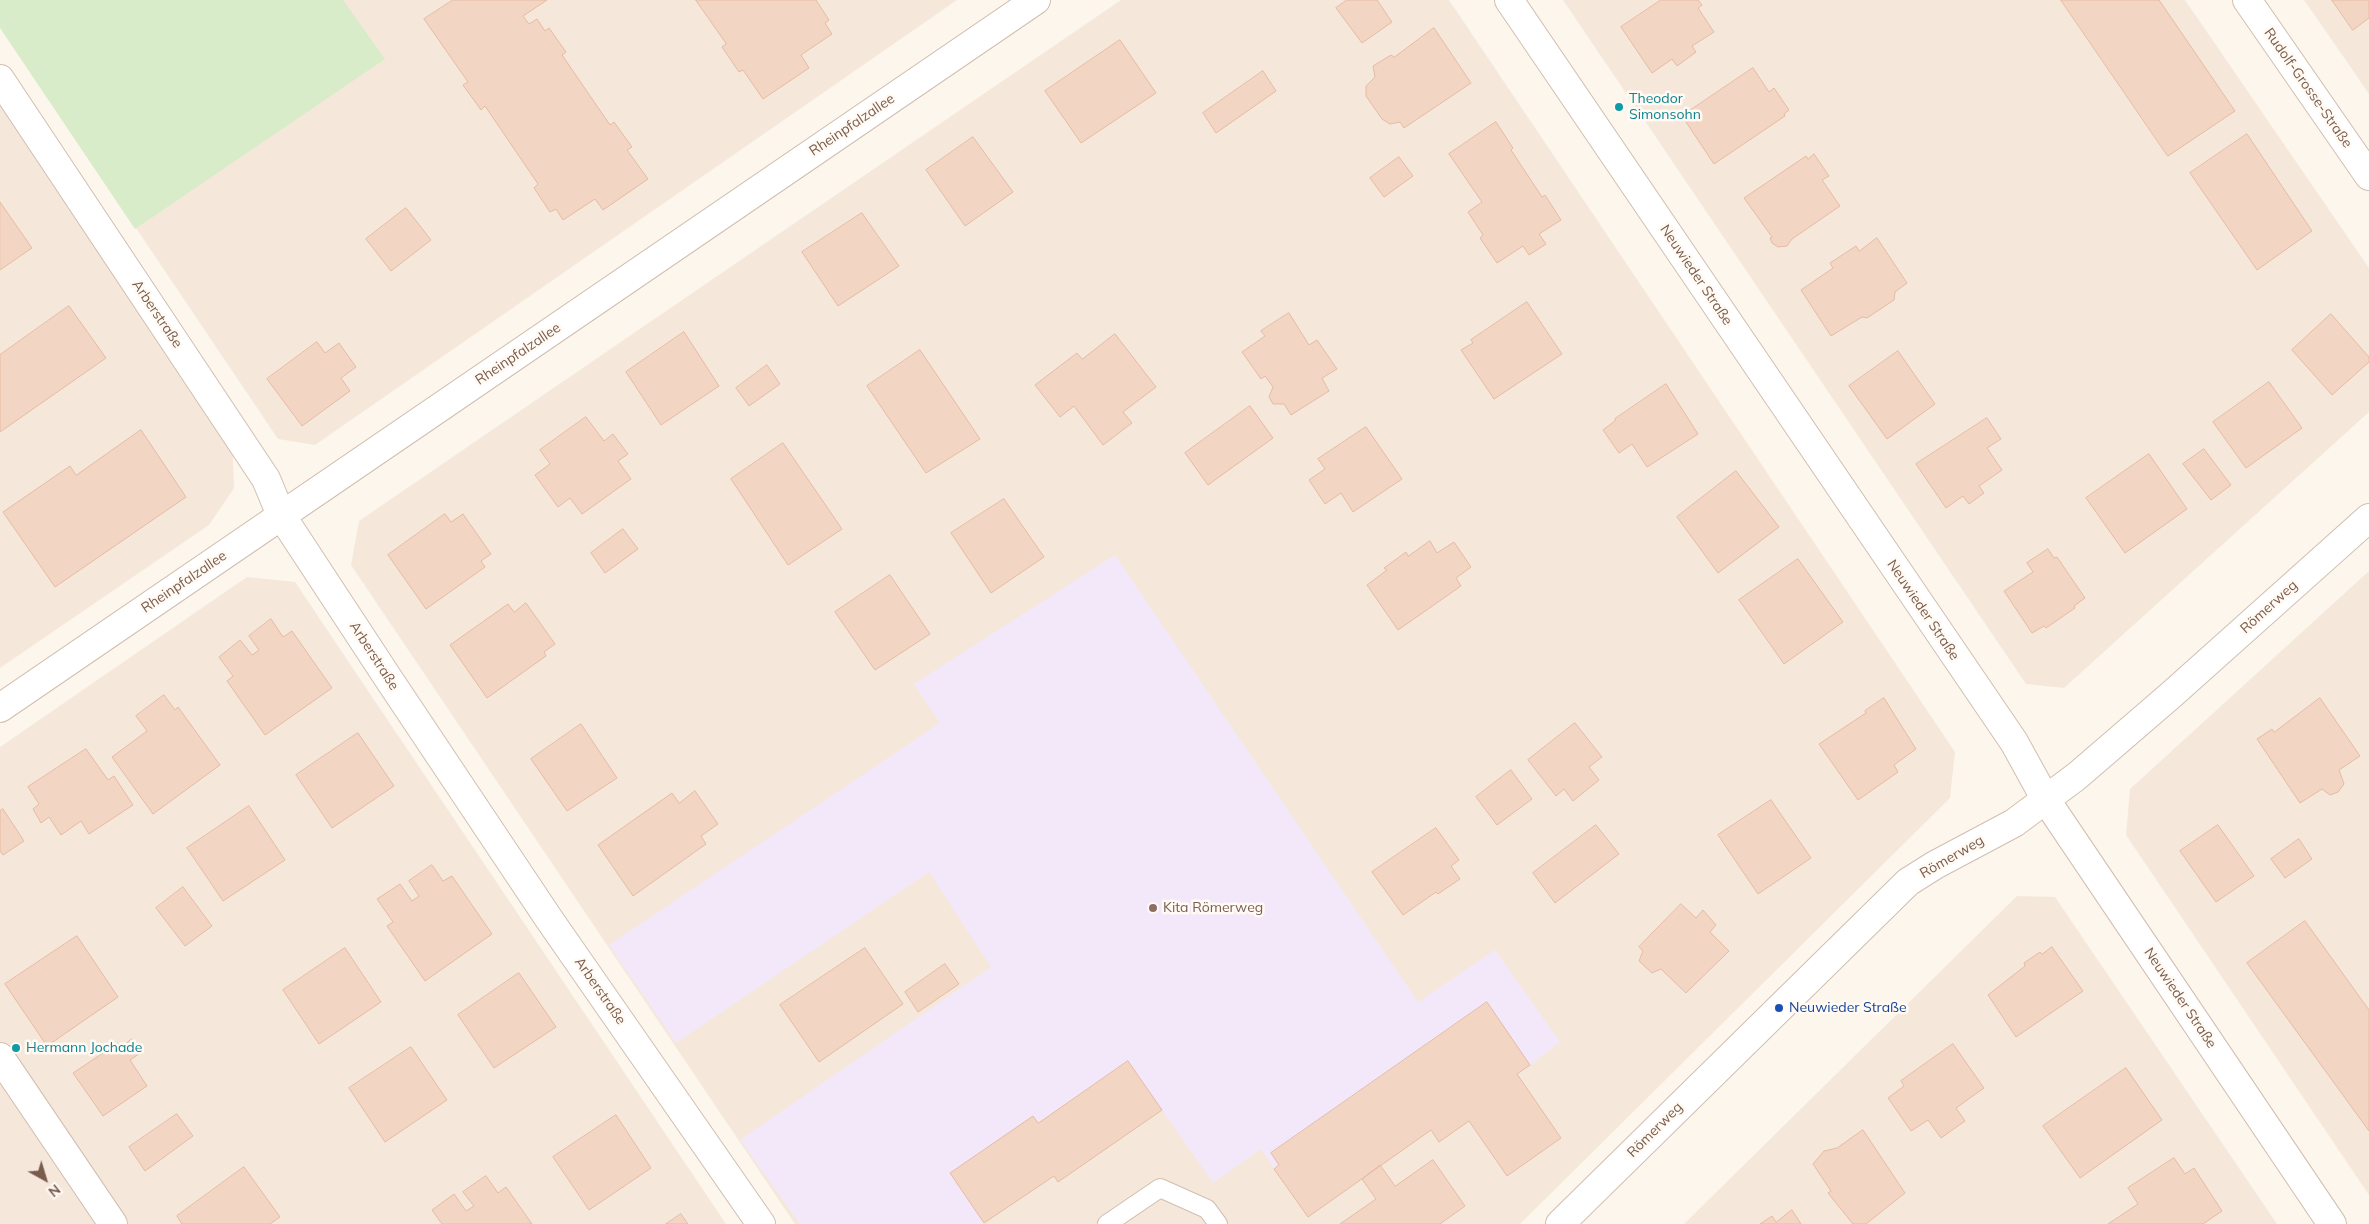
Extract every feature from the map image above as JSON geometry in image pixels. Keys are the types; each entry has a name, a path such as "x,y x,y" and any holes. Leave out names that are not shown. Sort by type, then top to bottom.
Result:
{"street":[{"name":"Rheinpfalzallee","path":"0,708 1036,0"},
{"name":"Neuwieder Straße","path":"1509,0 2014,742 2046,800 2332,1224"},
{"name":"Rudolf-Grosse-Straße","path":"2247,0 2369,176"},
{"name":"Arberstraße","path":"0,79 266,479 281,515 549,919 761,1224"},
{"name":"Römerweg","path":"1560,1224 1908,882 1935,864 2014,823 2046,800 2171,695 2369,518"},
{"path":"0,1057 113,1224"}],"lane":[{"path":"1107,1224 1160,1188 1207,1208 1218,1224"}],"shaded area":[{"path":"0,0 957,0 315,445 278,439 0,26"},
{"path":"1121,0 1449,0 1955,752 1950,798 1520,1224 795,1224 351,565 359,521"},
{"path":"1563,0 2185,0 2369,268 2369,412 2064,688 2026,684"},
{"path":"2304,0 2369,0 2369,94 2345,59"},
{"path":"0,94 232,436 234,488 209,525 0,668"},
{"name":"Kita Römerweg","path":"1115,555 1418,1002 1495,950 1560,1042 1517,1075 1561,1138 1507,1176 1469,1121 1439,1142 1430,1130 1308,1217 1261,1149 1213,1183 1162,1110 1058,1182 1053,1176 983,1224 800,1224 740,1140 991,967 929,872 676,1043 609,945 940,723 914,684"},
{"path":"2369,571 2369,1195 2126,835 2130,789"},
{"path":"247,577 295,582 726,1224 0,1224 0,747"},
{"path":"2017,896 2055,897 2277,1224 1684,1224"}],"green space":[{"path":"0,0 343,0 385,59 135,229 0,28"}],"building":[{"path":"453,0 547,0 523,16 529,24 537,19 545,31 549,28 566,52 562,55 610,125 614,122 632,147 627,150 648,179 603,210 595,199 563,220 556,209 550,212 534,188 538,184 485,106 481,110 463,85 468,82 424,19"},
{"path":"696,0 816,0 829,20 825,23 832,34 801,55 809,68 763,99 743,70 739,72 722,47 726,44"},
{"path":"1347,0 1377,0 1392,22 1362,43 1336,8"},
{"path":"1661,0 1698,0 1702,5 1698,8 1714,32 1692,46 1696,52 1677,66 1672,59 1652,73 1621,27"},
{"path":"2061,0 2159,0 2235,111 2168,156"},
{"path":"2332,0 2369,0 2369,18 2353,30"},
{"path":"1434,28 1471,83 1404,128 1400,122 1390,124 1382,119 1366,96 1366,86 1375,77 1373,66 1391,55 1394,57"},
{"path":"1120,40 1156,93 1081,143 1045,91"},
{"path":"1753,68 1769,92 1774,88 1789,110 1784,114 1785,116 1714,164 1682,116"},
{"path":"1263,71 1276,91 1216,133 1203,113"},
{"path":"1496,122 1513,148 1511,150 1542,197 1545,195 1561,220 1539,234 1546,244 1529,255 1523,246 1497,263 1480,238 1483,235 1468,212 1482,202 1449,154"},
{"path":"2247,134 2312,231 2257,270 2190,173"},
{"path":"973,137 1013,192 965,226 926,170"},
{"path":"1814,154 1829,176 1822,180 1840,206 1792,239 1787,246 1778,247 1772,243 1770,238 1772,237 1744,198 1806,156 1808,159"},
{"path":"1399,157 1413,176 1384,197 1370,178"},
{"path":"0,202 32,248 0,270"},
{"path":"406,208 431,240 391,271 366,239"},
{"path":"862,213 899,266 838,306 802,252"},
{"path":"1877,238 1907,283 1895,292 1894,300 1867,318 1862,317 1831,336 1801,290 1833,268 1830,263 1856,246 1859,251"},
{"path":"1527,302 1562,354 1494,399 1461,350 1473,343 1471,340"},
{"path":"69,306 106,358 0,432 0,355"},
{"path":"1289,313 1309,345 1317,340 1337,369 1322,378 1329,391 1291,415 1284,404 1273,404 1269,397 1273,387 1265,376 1261,379 1242,352 1265,336 1261,331"},
{"path":"2331,314 2369,357 2369,362 2332,395 2292,350"},
{"path":"684,332 719,386 661,425 626,372"},
{"path":"1115,334 1156,387 1123,412 1132,423 1103,445 1074,406 1060,417 1035,385 1077,353 1082,359"},
{"path":"317,342 325,353 339,343 356,367 341,378 350,391 302,426 267,379"},
{"path":"920,350 980,439 926,473 867,386"},
{"path":"1898,351 1935,404 1887,439 1849,386"},
{"path":"767,365 780,384 749,406 736,388"},
{"path":"2269,382 2302,428 2246,468 2213,422"},
{"path":"1666,384 1698,434 1647,467 1632,444 1619,453 1603,430 1615,419"},
{"path":"1250,406 1273,438 1208,485 1185,453"},
{"path":"586,417 604,441 613,434 628,454 618,461 631,479 582,514 570,498 558,507 535,475 550,464 540,450"},
{"path":"1987,418 2001,439 1987,448 2002,470 1979,486 1984,493 1969,504 1963,496 1946,508 1916,464"},
{"path":"1366,427 1402,479 1353,512 1341,493 1325,504 1309,480 1325,469 1318,459"},
{"path":"141,430 186,497 55,587 3,512 70,466 76,475"},
{"path":"783,443 842,529 788,565 731,479"},
{"path":"2204,449 2231,485 2211,500 2183,464"},
{"path":"2149,454 2187,509 2125,553 2086,498"},
{"path":"1736,471 1779,527 1718,573 1677,517"},
{"path":"1004,499 1044,557 991,593 951,533"},
{"path":"445,514 451,522 463,514 491,554 481,561 485,567 426,609 388,555"},
{"path":"623,529 638,549 605,573 591,553"},
{"path":"1430,541 1437,553 1454,542 1471,567 1456,578 1461,586 1398,630 1367,585 1387,570 1384,568 1406,552 1408,556"},
{"path":"2048,549 2054,558 2057,557 2085,598 2074,606 2075,608 2046,628 2044,626 2032,633 2004,591 2033,572 2027,563"},
{"path":"1798,559 1843,622 1784,664 1739,600"},
{"path":"890,575 930,634 875,670 835,612"},
{"path":"526,603 555,644 544,652 546,656 487,698 450,645 508,604 514,612"},
{"path":"271,619 283,637 292,631 332,688 265,735 227,681 233,676 219,657 240,640 252,655 259,650 249,636"},
{"path":"164,695 175,710 178,707 220,765 153,814 112,757 147,731 136,716"},
{"path":"1884,698 1916,749 1894,765 1898,772 1858,800 1819,744 1866,713 1865,711"},
{"path":"2320,698 2360,756 2339,770 2344,784 2338,792 2330,795 2322,789 2300,803 2257,739 2272,729 2274,732"},
{"path":"1575,723 1602,757 1589,767 1599,780 1573,801 1564,789 1556,796 1528,760"},
{"path":"581,724 617,778 567,811 531,759"},
{"path":"358,733 394,786 332,828 296,775"},
{"path":"86,749 108,780 114,776 133,805 89,834 81,821 61,835 49,817 41,823 33,809 39,804 28,787"},
{"path":"1511,770 1532,799 1497,825 1476,797"},
{"path":"695,791 718,824 701,836 706,844 633,896 598,845 672,793 679,803"},
{"path":"1771,800 1811,858 1758,894 1718,835"},
{"path":"249,806 285,860 223,901 187,848"},
{"path":"3,809 24,841 3,855 0,851 0,811"},
{"path":"1596,825 1619,854 1555,903 1533,873"},
{"path":"2218,825 2254,876 2216,902 2180,851"},
{"path":"1436,828 1459,860 1451,866 1460,879 1438,894 1436,892 1403,915 1372,872"},
{"path":"2299,839 2312,859 2285,878 2271,859"},
{"path":"432,865 443,881 452,876 492,934 425,981 387,926 393,922 377,899 400,884 412,901 419,896 409,881"},
{"path":"183,887 212,926 185,946 156,908"},
{"path":"1681,904 1696,918 1703,910 1716,925 1710,932 1729,951 1686,993 1661,969 1652,973 1639,961 1643,951 1639,947"},
{"path":"2305,921 2369,1010 2369,1131 2247,963"},
{"path":"77,936 118,997 47,1046 5,984"},
{"path":"2052,947 2083,991 2016,1037 1988,995 2025,966 2024,963 2040,952 2042,954"},
{"path":"345,948 381,1002 319,1044 283,990"},
{"path":"865,948 903,1004 819,1062 780,1005"},
{"path":"945,964 959,984 918,1012 905,992"},
{"path":"519,973 556,1027 494,1068 458,1015"},
{"path":"1487,1002 1530,1065 1517,1074 1561,1138 1507,1176 1469,1121 1439,1142 1431,1130 1308,1217 1274,1169 1279,1165 1271,1153"},
{"path":"132,1039 142,1052 130,1060 147,1086 103,1116 73,1073 118,1043 121,1047"},
{"path":"1953,1044 1984,1088 1956,1108 1965,1121 1941,1138 1928,1120 1911,1131 1888,1098 1904,1086 1901,1081"},
{"path":"411,1047 447,1100 385,1142 349,1088"},
{"path":"1128,1061 1162,1110 1058,1182 1054,1176 984,1223 950,1173 1033,1116 1038,1123"},
{"path":"2126,1068 2162,1120 2080,1178 2043,1126"},
{"path":"177,1114 193,1136 145,1171 129,1147"},
{"path":"616,1115 651,1168 589,1210 553,1157"},
{"path":"1863,1130 1905,1193 1866,1224 1853,1224 1828,1193 1831,1191 1813,1164 1824,1151 1837,1148"},
{"path":"2174,1158 2185,1174 2194,1168 2222,1211 2203,1224 2108,1224 2138,1204 2128,1188"},
{"path":"1433,1160 1465,1206 1440,1224 1340,1224 1376,1199 1362,1179 1380,1165 1395,1186"},
{"path":"244,1167 280,1217 270,1224 182,1224 177,1216"},
{"path":"486,1176 498,1193 506,1187 532,1224 442,1224 432,1210 454,1194 466,1211 474,1206 463,1192"},
{"path":"1792,1210 1801,1224 1760,1224 1772,1216 1776,1222"},
{"path":"681,1214 688,1224 666,1224"}],"place":[{"name":"Theodor Simonsohn","path":"1619,107"},
{"name":"Kita Römerweg","path":"1153,908"},
{"name":"Neuwieder Straße","path":"1779,1008"},
{"name":"Hermann Jochade","path":"16,1048"}]}
